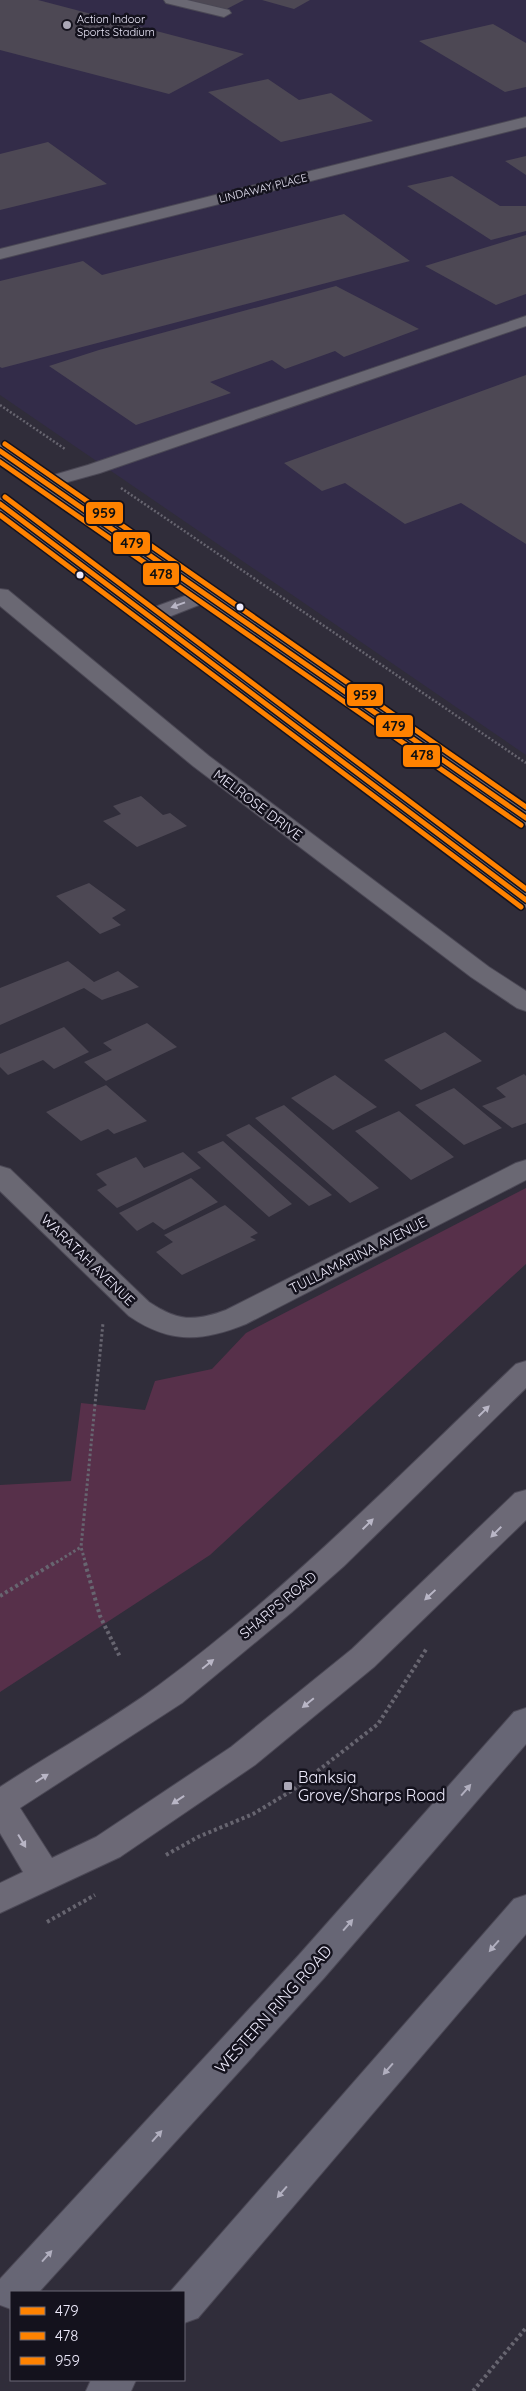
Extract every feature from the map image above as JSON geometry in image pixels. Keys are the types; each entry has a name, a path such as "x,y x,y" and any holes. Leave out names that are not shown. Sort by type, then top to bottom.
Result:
{"highway":[{"name":"WESTERN RING ROAD","path":"15,2291 311,1967 526,1721"},
{"path":"185,2304 526,1909"},
{"path":"0,2308 10,2296"},
{"path":"106,2391 115,2381"}],"main road":[{"path":"0,451 526,818"},
{"path":"0,504 429,824 526,900"},
{"path":"150,616 206,595"},
{"name":"SHARPS ROAD","path":"0,1804 170,1694 281,1604 340,1551 526,1371"},
{"path":"0,1899 108,1847 242,1756 363,1658 466,1562 526,1501"},
{"path":"0,1804 44,1877"}],"street":[{"name":"LINDAWAY PLACE","path":"0,254 526,122"},
{"name":"MELROSE DRIVE","path":"0,595 201,761 480,972 526,1003"},
{"name":"TULLAMARINA AVENUE","path":"186,1329 204,1328 236,1317 526,1169"},
{"name":"WARATAH AVENUE","path":"0,1175 139,1309 153,1320 172,1328 186,1329"}],"lane":[{"path":"171,0 224,13"},
{"path":"46,483 94,469 526,321"}],"path":[{"path":"0,405 526,763"},
{"path":"103,1323 81,1547 100,1616 120,1657"},
{"path":"0,1596 81,1547"},
{"path":"473,2391 526,2328"}],"shaded area":[{"path":"0,0 526,0 526,755 0,395"},
{"path":"526,1188 526,1264 210,1555 0,1692 0,1485 71,1481 81,1403 145,1410 155,1381 212,1369 246,1333"}],"building":[{"name":"Action Indoor Sports Stadium","path":"0,0 38,0 244,54 169,94 0,50"},
{"path":"171,0 244,0 219,13"},
{"path":"262,0 310,0 294,9"},
{"path":"493,24 526,43 526,87 505,92 419,41"},
{"path":"268,79 299,100 331,93 373,121 281,142 208,92"},
{"path":"48,142 107,184 0,210 0,154"},
{"path":"526,156 526,175 505,161"},
{"path":"452,176 500,206 526,206 526,231 491,240 407,186"},
{"path":"344,214 410,261 0,367 0,281 83,261 102,275"},
{"path":"526,235 526,294 496,305 425,266"},
{"path":"336,286 419,329 344,357 335,351 285,369 272,360 210,382 231,393 136,425 49,366 99,350"},
{"path":"526,375 526,544 461,503 405,524 345,483 322,491 284,463"},
{"path":"141,796 163,815 170,813 187,826 137,847 103,821 121,814 113,806"},
{"path":"89,883 126,910 112,918 121,925 100,934 56,896"},
{"path":"68,961 94,982 118,971 139,987 102,1000 84,988 0,1025 0,988"},
{"path":"147,1023 177,1047 106,1081 84,1062 112,1050 103,1043"},
{"path":"64,1027 89,1052 54,1069 43,1060 8,1075 0,1067 0,1054"},
{"path":"445,1032 482,1061 421,1090 384,1060"},
{"path":"524,1074 526,1076 526,1123 512,1128 482,1106 506,1097 496,1088"},
{"path":"335,1075 377,1107 333,1130 291,1098"},
{"path":"106,1085 147,1121 114,1134 108,1129 81,1141 46,1112"},
{"path":"454,1088 502,1128 464,1145 415,1105"},
{"path":"284,1105 379,1188 350,1203 255,1118"},
{"path":"399,1111 454,1157 411,1180 355,1131"},
{"path":"249,1124 332,1195 309,1206 226,1135"},
{"path":"223,1141 292,1204 269,1217 197,1152"},
{"path":"183,1152 201,1168 117,1208 97,1190 107,1185 96,1174 136,1157 144,1168"},
{"path":"191,1178 218,1202 164,1230 153,1222 137,1231 119,1213"},
{"path":"225,1205 258,1233 250,1237 256,1240 182,1275 156,1252 173,1242 164,1235"}],"transit line":[{"name":"959","path":"5,444 526,807"},
{"name":"479","path":"0,451 526,818"},
{"name":"478","path":"0,462 521,825"},
{"name":"959","path":"5,497 526,889"},
{"name":"479","path":"0,504 526,900"},
{"name":"478","path":"0,515 521,907"}],"place":[{"name":"Action Indoor Sports Stadium","path":"67,25"},
{"name":"Banksia Grove/Sharps Road","path":"288,1786"}]}
